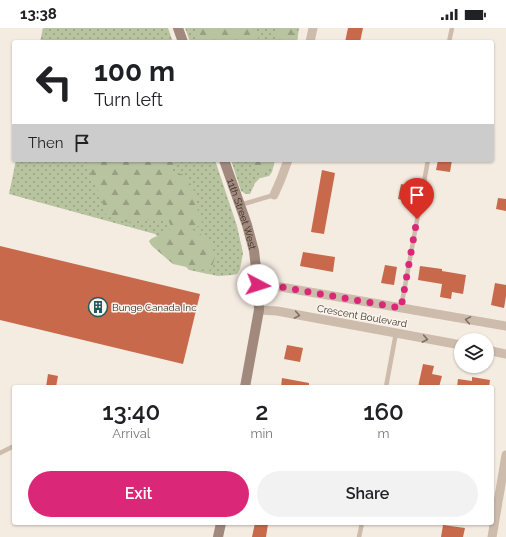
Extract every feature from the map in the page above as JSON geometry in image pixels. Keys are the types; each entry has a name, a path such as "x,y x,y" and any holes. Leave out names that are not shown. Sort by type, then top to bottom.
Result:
{"main road":[{"path":"178,28 182,40"},
{"name":"11th Street West","path":"225,162 254,251 258,285 259,310 245,385"},
{"path":"218,537 221,525"}],"street":[{"path":"310,40 313,28"},
{"path":"274,195 287,162"},
{"name":"Crescent Boulevard","path":"258,285 281,287 506,326"},
{"name":"Crescent Boulevard","path":"259,310 277,311 454,344"},
{"path":"494,351 506,354"},
{"path":"492,537 506,455"}],"lane":[{"path":"449,40 452,28"},
{"path":"401,308 428,162"},
{"path":"240,205 274,195"},
{"path":"386,385 396,333"},
{"path":"0,453 12,447"},
{"path":"360,537 362,525"}],"green space":[{"path":"43,28 168,28 172,40 40,40"},
{"path":"185,28 299,28 297,40 189,40"},
{"path":"195,28 254,28 258,36 258,40 201,40 195,33"},
{"path":"277,28 295,28 293,40 275,40"},
{"path":"16,162 216,162 237,226 243,253 240,269 237,274 218,276 189,270 155,234 9,194"},
{"path":"88,162 177,162 173,166 171,173 184,175 195,193 198,212 202,221 201,225 191,229 205,237 212,248 214,261 210,270 205,271 173,264 152,246 149,241 169,230 171,227 169,221 165,219 154,219 127,222 107,216"},
{"path":"232,162 274,162 272,172 269,176 260,178 255,183 250,194 246,194 241,191"},
{"path":"250,162 272,162 271,167 262,174 251,166"}],"building":[{"path":"348,28 363,28 360,40 345,40"},
{"path":"438,162 452,162 450,172 436,170"},
{"path":"322,170 335,173 324,234 311,232"},
{"path":"401,184 414,187 411,202 398,199"},
{"path":"498,198 506,199 506,211 496,209"},
{"name":"Bunge Canada Inc","path":"0,246 200,294 183,364 0,320"},
{"path":"303,252 335,257 333,272 300,266"},
{"path":"385,265 397,267 394,285 381,283"},
{"path":"420,266 442,269 442,271 466,275 463,294 452,292 451,299 440,297 442,284 418,280"},
{"path":"495,283 506,285 504,308 491,305"},
{"path":"287,345 303,348 300,362 284,359"},
{"path":"423,364 434,366 432,374 442,376 440,385 418,385"},
{"path":"48,374 58,376 56,385 46,385"},
{"path":"472,377 490,380 489,385 457,385 458,379 472,381"},
{"path":"282,378 309,383 309,385 281,385"},
{"path":"255,525 268,525 266,537 252,537"},
{"path":"443,525 465,528 463,537 441,537"}],"place":[{"name":"Bunge Canada Inc","path":"98,307"}],"route":[{"path":"258,285 281,287 401,308 417,219"}]}
